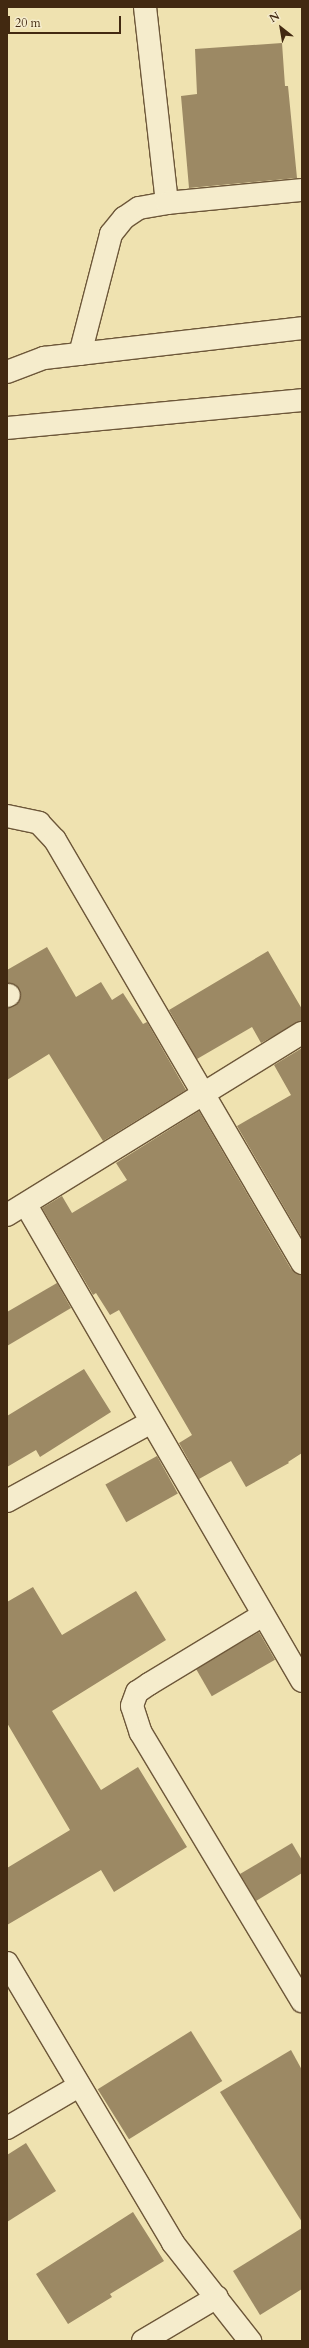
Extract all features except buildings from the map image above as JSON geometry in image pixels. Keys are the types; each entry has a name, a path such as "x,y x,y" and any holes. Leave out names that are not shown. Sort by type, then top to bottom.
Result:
{"street":[{"path":"145,7 166,203"},
{"path":"80,354 111,234 124,218 139,208 166,203 302,190"},
{"path":"8,367 44,358 302,328"},
{"path":"7,428 302,400"},
{"path":"7,816 39,823 55,840 302,1263"},
{"path":"7,1215 26,1205 302,1033"},
{"path":"26,1205 150,1422 302,1681"},
{"path":"7,1501 150,1422"},
{"path":"264,1615 137,1692 132,1706 141,1733 302,2001"},
{"path":"7,1963 173,2243 217,2297 250,2341"},
{"path":"7,2128 80,2086"},
{"path":"143,2341 217,2297"}]}
